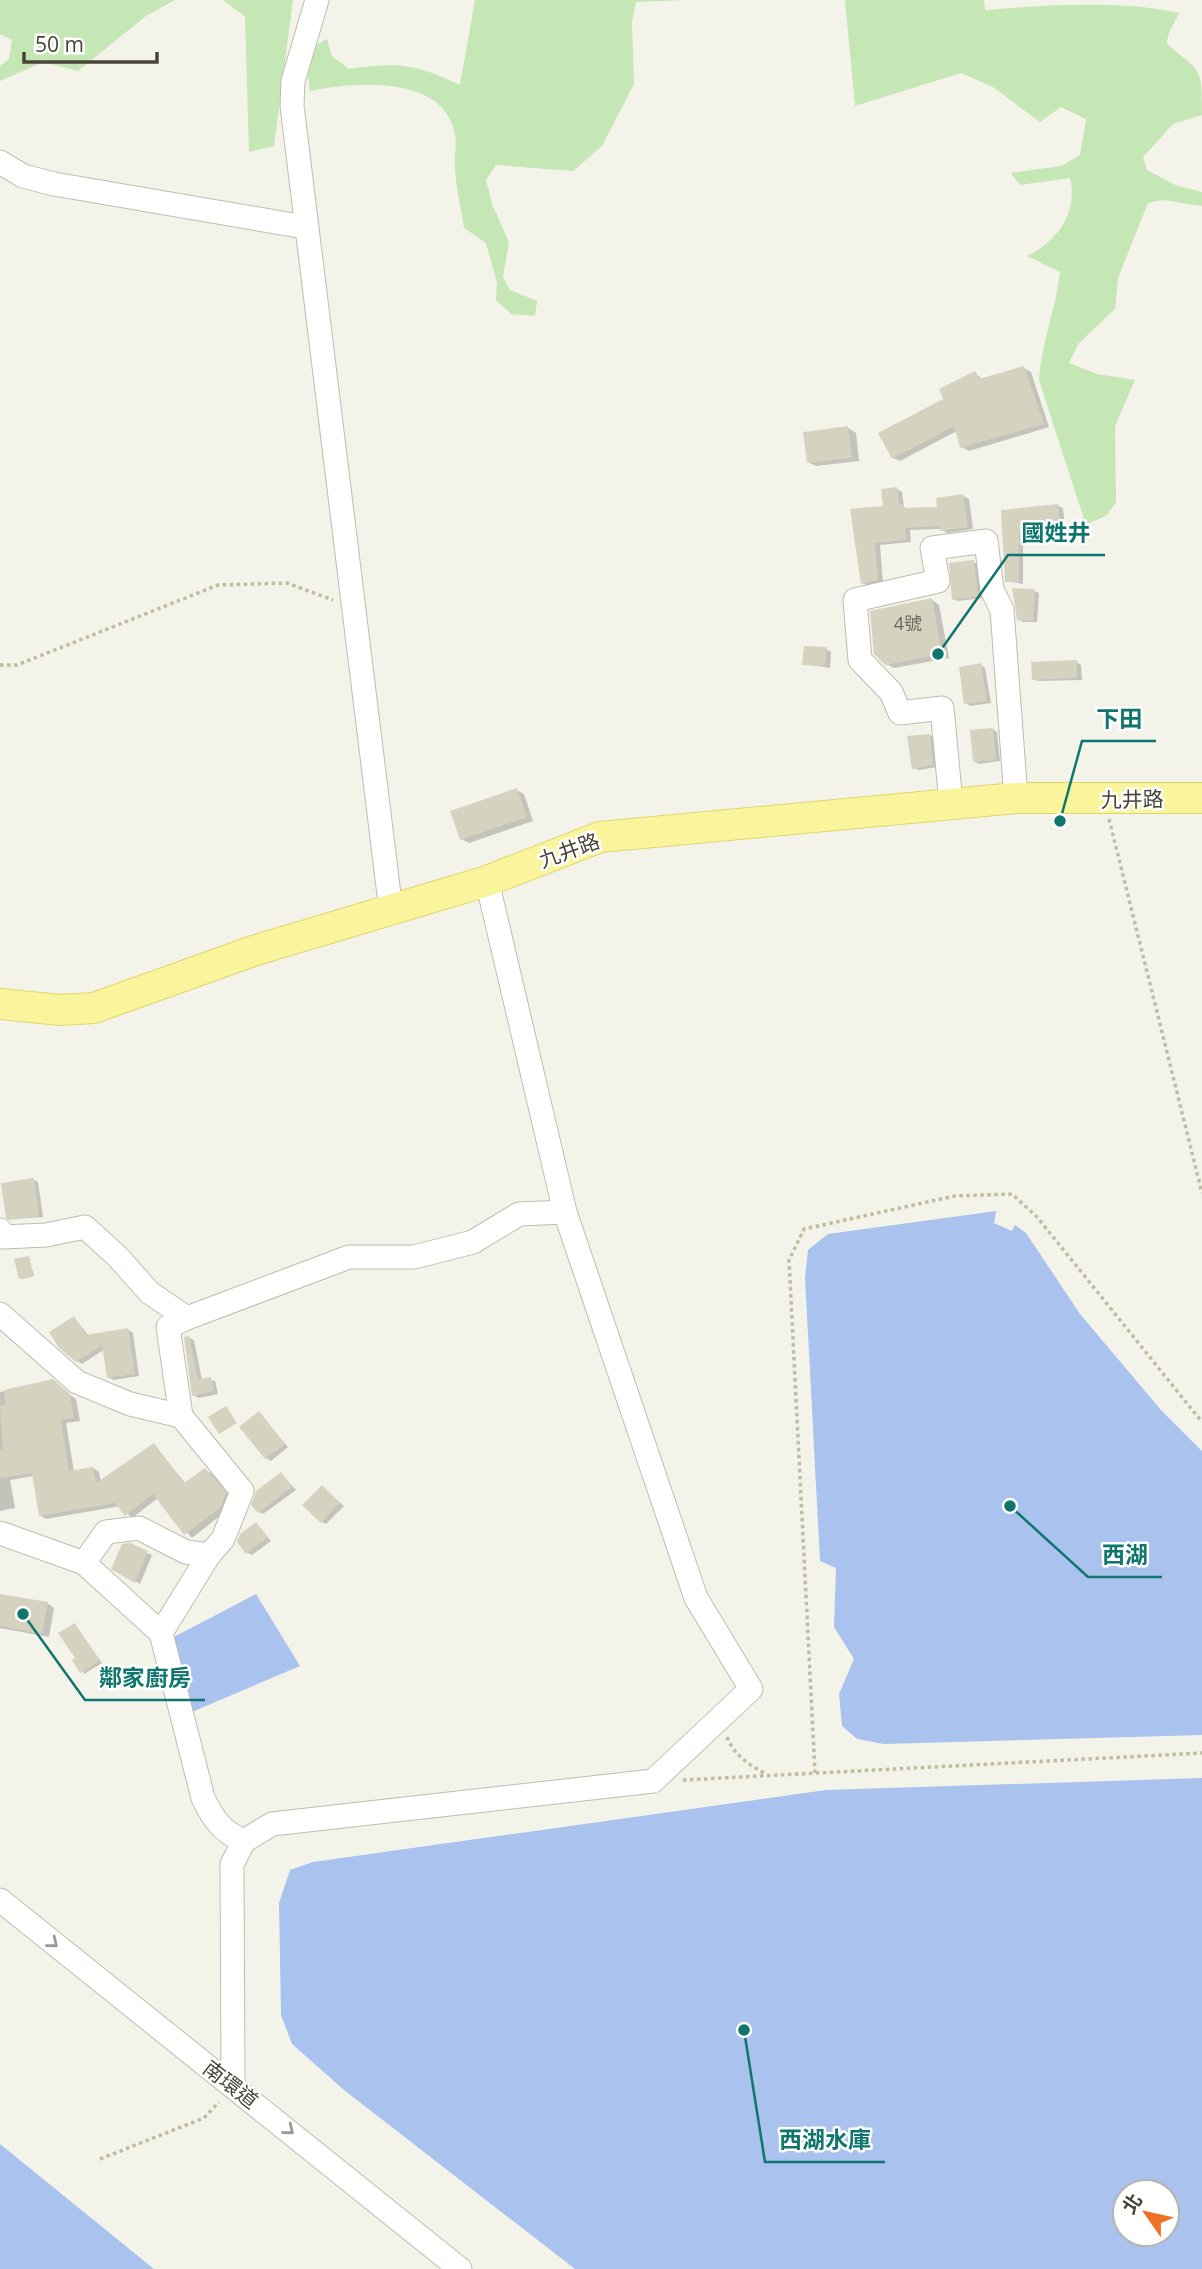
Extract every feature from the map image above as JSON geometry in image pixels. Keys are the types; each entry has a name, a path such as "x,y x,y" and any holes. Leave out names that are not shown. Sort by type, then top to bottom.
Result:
{"main road":[{"name":"九井路","path":"0,1004 60,1010 94,1008 253,951 487,881 600,836 1016,798 1202,798"}],"street":[{"path":"317,0 292,81 292,106 304,227 391,911"},
{"path":"0,162 23,176 54,184 304,227"},
{"path":"951,803 942,708 900,713 891,692 860,660 855,600 937,581 932,548 986,541 992,590 1002,610 1016,798"},
{"path":"233,2085 232,1864 244,1841 272,1824 653,1782 751,1689 696,1598 565,1212 487,881"},
{"path":"161,1633 209,1555 223,1539 242,1492 181,1416 168,1327 349,1257 414,1256 473,1242 519,1214 565,1212"},
{"path":"0,1230 3,1237 46,1235 85,1227 150,1293 187,1318"},
{"path":"0,1314 78,1382 130,1404 181,1416"},
{"path":"84,1563 106,1532 139,1528 186,1552 209,1555"},
{"path":"0,1533 84,1563 161,1633 203,1798 212,1816 227,1834 244,1841"},
{"name":"南環道","path":"0,1900 460,2269"}],"path":[{"path":"0,665 17,665 218,585 287,583 353,607"},
{"path":"1104,800 1202,1193"},
{"path":"815,1773 789,1260 804,1228 955,1196 1012,1194 1037,1217 1202,1422"},
{"path":"717,1721 731,1748 750,1766 769,1775"},
{"path":"653,1782 1202,1753"},
{"path":"100,2159 204,2118 233,2085"}],"green space":[{"path":"0,0 175,0 146,16 78,71 43,62 0,81 0,66 9,59 12,40 0,34"},
{"path":"223,0 293,0 274,146 249,152 245,17"},
{"path":"475,0 687,0 636,2 632,22 634,84 602,146 573,171 496,165 486,180 492,204 509,242 503,277 510,290 537,301 535,316 511,314 496,300 497,283 486,243 464,228 456,176 455,135 448,115 434,101 416,92 373,85 310,91 308,75 316,45 327,39 332,56 349,69 406,66 460,85"},
{"path":"845,0 984,0 985,10 1109,5 1179,13 1168,35 1167,44 1198,72 1202,115 1173,124 1143,157 1147,170 1175,185 1202,192 1202,206 1163,200 1148,203 1118,278 1115,309 1079,343 1069,363 1097,374 1135,380 1115,426 1116,502 1107,515 1086,525 1039,380 1060,272 1027,256 1048,242 1063,224 1071,202 1070,178 1020,185 1011,173 1061,166 1080,155 1086,119 1061,107 1040,122 993,87 961,73 855,106"}],"water":[{"path":"996,1211 994,1223 1012,1231 1015,1225 1026,1233 1080,1314 1161,1410 1202,1451 1202,1735 884,1744 857,1739 842,1726 839,1694 854,1659 834,1627 836,1568 820,1561 805,1277 808,1250 828,1234"},
{"path":"256,1594 300,1666 192,1712 170,1639"},
{"path":"1202,1778 1202,2269 575,2269 344,2090 292,2044 281,2015 279,1903 290,1870 313,1862 826,1790"},
{"path":"0,2144 154,2269 0,2269"}],"building":[{"path":"1024,366 1044,424 960,448 954,426 892,459 878,433 943,399 939,389 975,371 979,379"},
{"path":"848,426 852,458 807,463 803,432"},
{"path":"897,487 899,504 903,504 903,508 937,507 936,498 963,494 968,527 940,531 939,526 905,528 906,540 875,543 878,580 861,584 850,509 883,506 881,489"},
{"path":"1058,504 1061,528 1019,533 1019,582 1005,582 1001,510"},
{"path":"974,560 978,596 952,600 949,563"},
{"path":"1012,588 1035,589 1033,621 1017,620"},
{"path":"932,598 942,654 885,665 874,654 870,611"},
{"path":"804,646 827,647 825,666 802,665"},
{"path":"1077,660 1077,678 1032,680 1031,662"},
{"path":"981,663 987,701 964,704 959,667"},
{"path":"993,728 996,760 973,762 970,730"},
{"path":"930,734 933,765 912,769 907,736"},
{"path":"517,788 527,817 460,840 450,811"},
{"path":"34,1178 39,1216 9,1220 6,1218 1,1183"},
{"path":"29,1256 33,1276 19,1279 14,1259"},
{"path":"74,1316 86,1335 128,1328 135,1374 107,1378 102,1345 76,1362 59,1348 49,1332"},
{"path":"189,1336 198,1379 211,1377 214,1391 192,1396 184,1337"},
{"path":"53,1379 70,1394 74,1418 61,1420 69,1471 93,1467 96,1483 154,1443 184,1483 205,1468 226,1493 220,1508 184,1535 153,1494 125,1516 115,1503 39,1516 32,1473 0,1478 0,1450 3,1449 0,1406 6,1404 4,1390"},
{"path":"226,1406 237,1423 219,1434 208,1417"},
{"path":"259,1411 285,1444 265,1459 239,1427"},
{"path":"281,1472 292,1487 258,1513 251,1505 256,1491"},
{"path":"322,1485 340,1503 321,1523 302,1505"},
{"path":"256,1522 268,1537 246,1554 237,1542 240,1534"},
{"path":"130,1543 148,1551 135,1583 111,1569 122,1544"},
{"path":"0,1594 48,1602 42,1634 0,1626"},
{"path":"75,1623 100,1661 80,1673 72,1660 75,1658 58,1633"}],"place":[{"name":"國姓井","path":"938,654"},
{"name":"下田","path":"1060,821"},
{"name":"西湖","path":"1010,1506"},
{"name":"鄰家廚房","path":"23,1614"},
{"name":"西湖水庫","path":"744,2030"}]}
